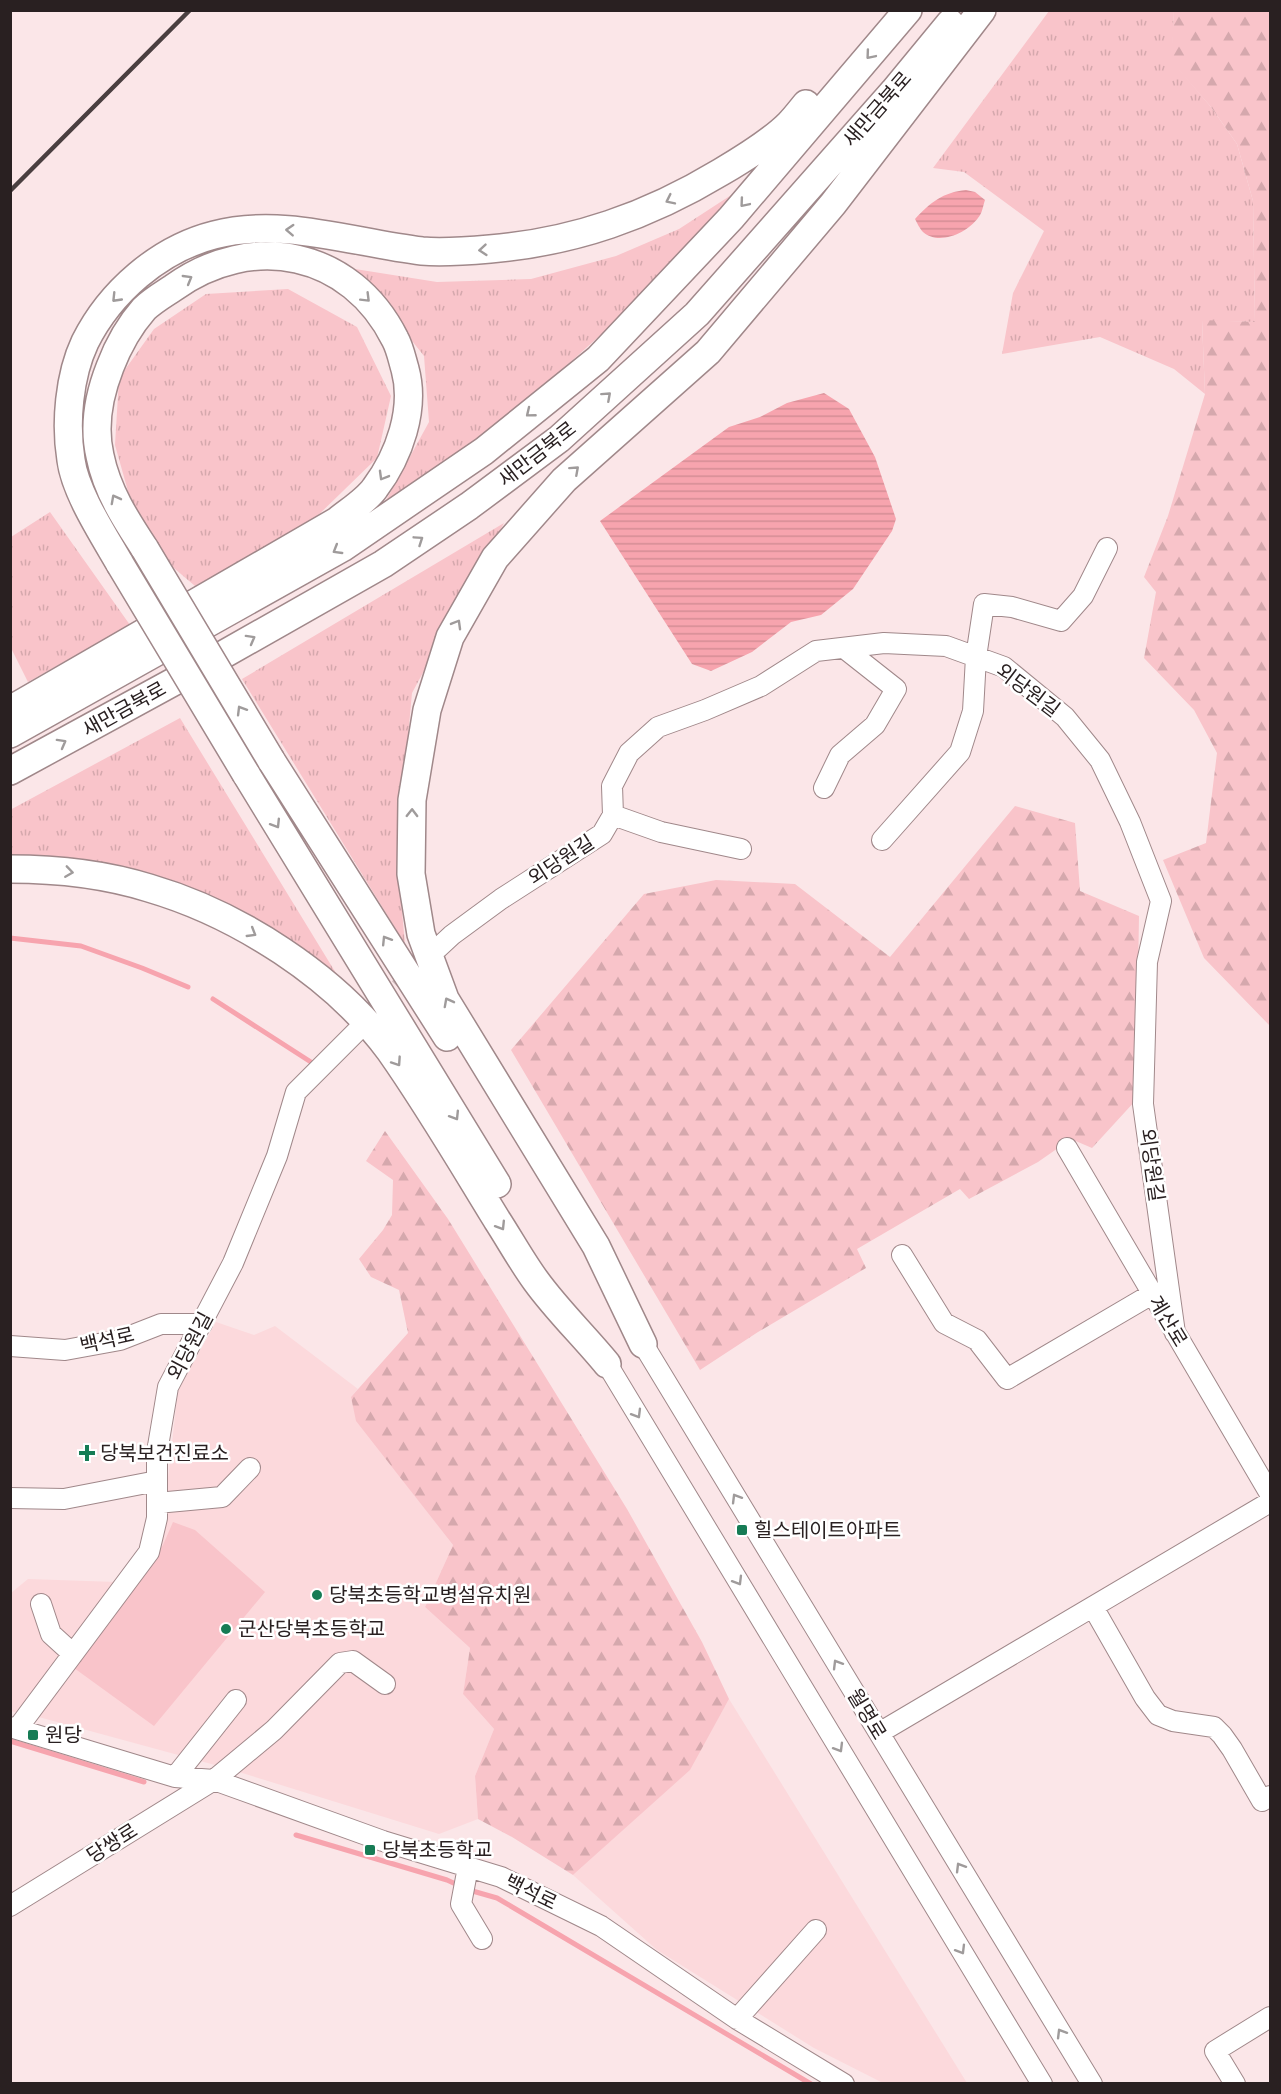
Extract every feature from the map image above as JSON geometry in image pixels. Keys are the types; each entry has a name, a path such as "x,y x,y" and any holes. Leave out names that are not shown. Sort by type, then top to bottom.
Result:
{"highway":[{"path":"607,1364 246,774 102,533 81,492 71,463 68,424 70,392 84,345 101,313 137,276 173,250 214,235 258,228 304,231 424,251 470,251 519,247 570,238 613,224 651,210 694,189 741,160 789,125 884,10"},
{"name":"새만금북로","path":"10,734 342,548 511,430 598,359 690,262 731,218 908,10"},
{"name":"새만금북로","path":"10,771 383,564 470,506 559,440 697,314 894,91 960,10"},
{"path":"643,1344 596,1246 445,999 421,934 411,874 412,800 427,710 450,637 495,558 564,480 708,352 833,204 982,10"},
{"path":"10,710 338,520 374,490 399,448 407,412 407,376 397,341 378,309 352,284 321,266 285,256 249,255 213,264 181,282 145,308 119,344 104,380 97,414 99,454 108,487 145,549 271,760 643,1344"},
{"path":"10,868 52,869 99,876 150,888 237,924 281,951 314,976 356,1011 388,1050 424,1102 536,1282 607,1364"}],"street":[{"path":"882,840 960,752 973,711 976,657 984,604 1012,607 1061,621 1083,596 1107,549"},
{"name":"외당원길","path":"438,948 501,899 602,834 614,815 612,786 630,753 658,727 760,686 816,651 884,643 946,646 1004,667 1065,717 1100,760 1130,822 1161,901 1147,962 1143,1104 1175,1333"},
{"path":"824,788 840,755 875,725 896,689 844,648"},
{"path":"614,815 661,832 741,849"},
{"name":"외당원길","path":"14,1728 149,1552 157,1518 157,1452 168,1387 233,1263 278,1156 296,1092 357,1031"},
{"name":"계산로","path":"1066,1148 1270,1494"},
{"path":"902,1255 944,1323 977,1340 1006,1379 1152,1294"},
{"name":"백석로","path":"10,1346 65,1350 120,1340 160,1324 202,1324"},
{"name":"월명로","path":"643,1344 1092,2084"},
{"name":"월명로","path":"607,1364 1042,2084"},
{"path":"157,1503 222,1497 250,1468"},
{"path":"10,1498 64,1499 157,1481"},
{"path":"879,1733 1270,1502"},
{"path":"41,1604 51,1634 73,1654"},
{"path":"1093,1607 1145,1698 1158,1715 1173,1721 1214,1727 1227,1742 1262,1801 1270,1796"},
{"name":"당쌍로","path":"10,1906 214,1780 274,1730 340,1663 353,1661 385,1684"},
{"path":"175,1778 236,1700"},
{"name":"백석로","path":"14,1728 175,1778 214,1780 383,1841 466,1881 501,1877 601,1926 737,2019 844,2084"},
{"path":"466,1881 461,1905 482,1939"},
{"path":"737,2019 816,1930"},
{"path":"1235,2084 1215,2051 1270,2017"}],"shaded area":[{"path":"966,190 975,192 985,200 981,214 973,223 960,233 945,238 937,238 923,232 915,219 921,213 944,196"},
{"path":"824,393 849,409 875,457 896,519 892,531 853,589 821,615 791,622 752,652 711,671 692,664 600,521 729,427 760,417 787,403"},
{"name":"군산당북초등학교","path":"216,1322 254,1335 275,1326 358,1389 351,1397 357,1421 453,1545 425,1607 470,1648 463,1694 494,1729 475,1776 478,1819 439,1834 226,1768 35,1716 164,1513 178,1390"},
{"path":"28,1579 116,1582 21,1714 11,1711 11,1593"},
{"path":"729,1699 967,2083 883,2083 814,2048 657,1950 573,1875 689,1770"}],"green space":[{"path":"1049,11 1174,11 1172,61 1211,107 1237,144 1253,201 1255,322 1202,321 1205,394 1174,369 1100,337 1002,354 1013,293 1044,231 964,172 933,168"},
{"path":"1174,11 1270,11 1270,1026 1204,958 1163,860 1206,843 1217,753 1194,710 1144,658 1156,592 1144,577 1168,516 1205,394 1202,320 1255,322 1253,201 1237,144 1211,107 1171,61"},
{"path":"742,188 637,302 534,395 458,455 384,504 429,422 424,356 355,269 437,282 531,279 616,256 679,229"},
{"path":"288,289 357,327 391,396 377,458 307,526 195,586 168,563 133,509 115,445 119,378 154,329 206,294"},
{"path":"50,512 130,625 28,682 11,648 11,537"},
{"path":"504,523 412,693 397,857 405,944 242,679"},
{"path":"180,718 345,988 221,902 11,860 10,810"},
{"path":"1015,806 1075,823 1080,891 1139,916 1136,1100 1092,1148 1071,1139 1038,1162 969,1199 960,1189 857,1249 866,1268 758,1332 700,1370 511,1050 644,894 716,880 795,884 890,957"},
{"path":"385,1131 448,1219 627,1509 702,1642 729,1699 690,1770 573,1875 478,1819 475,1776 494,1729 463,1694 470,1648 425,1607 453,1545 356,1421 351,1397 408,1333 399,1290 371,1277 359,1259 383,1230 392,1215 393,1180 366,1161"},
{"path":"173,1522 195,1530 265,1592 154,1726 74,1668 163,1545"}],"waterway":[{"path":"10,938 81,946 188,987"},
{"path":"213,999 314,1064"},
{"path":"10,1741 144,1782"},
{"path":"296,1835 447,1880 460,1886"},
{"path":"469,1890 497,1898 811,2084"}],"tunnel":[{"path":"357,1031 418,969"}],"railway":[{"path":"10,191 190,10"}],"place":[{"name":"당북보건진료소","path":"87,1453"},
{"name":"힐스테이트아파트","path":"742,1530"},
{"name":"당북초등학교병설유치원","path":"317,1595"},
{"name":"군산당북초등학교","path":"226,1629"},
{"name":"원당","path":"33,1735"},
{"name":"당북초등학교","path":"370,1850"}]}
